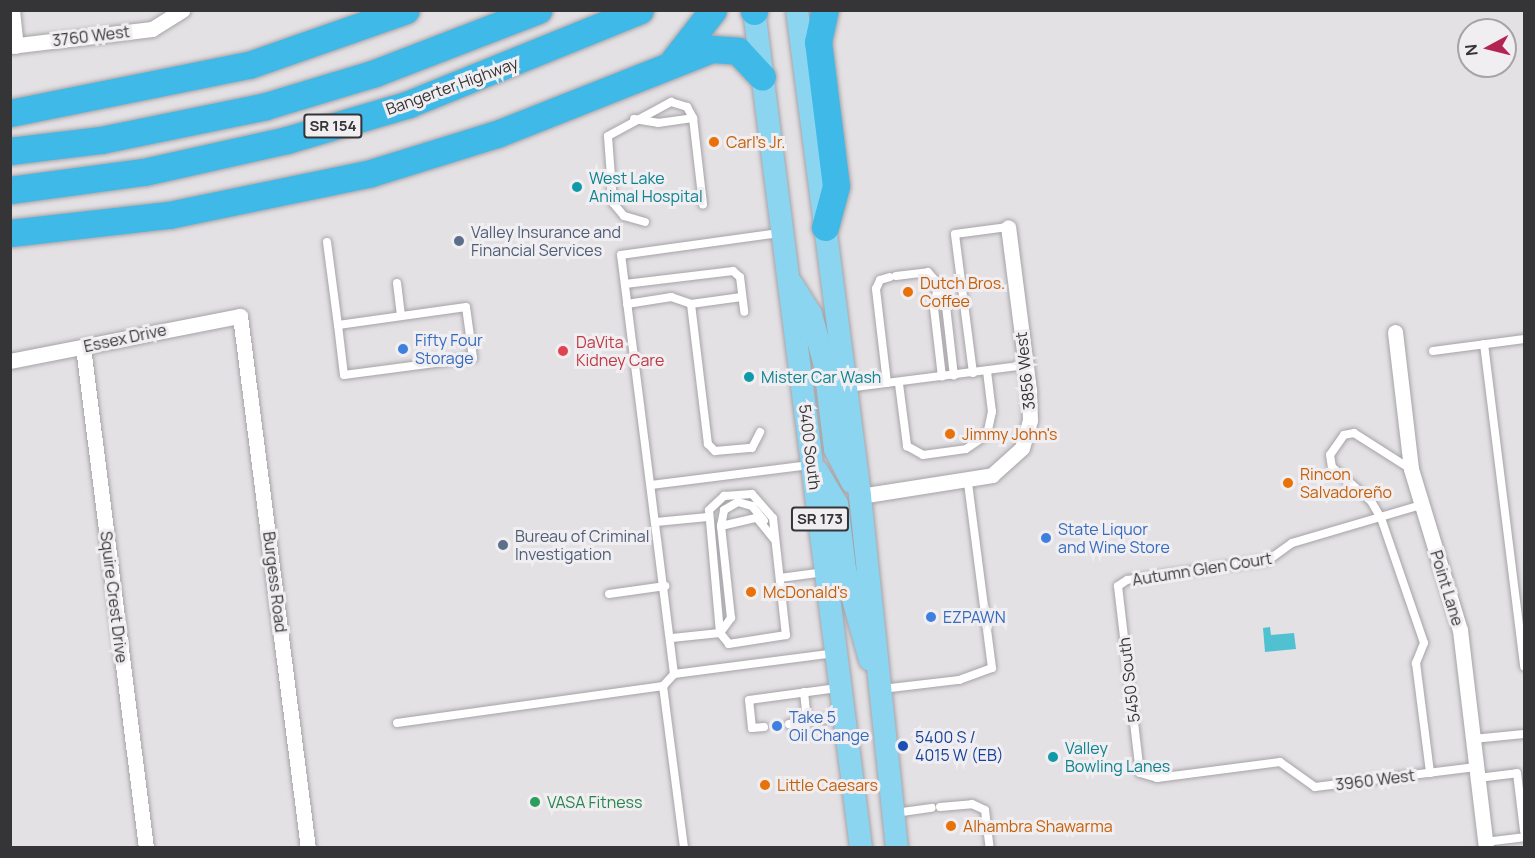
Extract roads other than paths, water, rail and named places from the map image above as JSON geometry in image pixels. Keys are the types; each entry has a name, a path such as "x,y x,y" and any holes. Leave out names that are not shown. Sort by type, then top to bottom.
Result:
{"highway":[{"path":"10,113 239,68 406,10"},
{"name":"SR 154","path":"10,151 101,140 266,106 375,73 538,10"},
{"name":"Bangerter Highway","path":"10,190 144,172 298,136 409,104 640,10"},
{"path":"674,60 713,10"},
{"path":"825,10 818,42 836,186 825,227"},
{"path":"10,233 180,213 371,172 507,130 674,60 728,49 747,57 762,77"}],"main road":[{"name":"SR 173","path":"797,10 860,496 897,848"},
{"name":"5400 South","path":"754,11 861,848"},
{"path":"788,277 811,314 825,366 835,449 860,496"},
{"path":"813,465 837,504 859,630 881,689"}],"street":[{"path":"12,10 13,46"},
{"name":"3760 West","path":"13,46 171,22 183,10"},
{"name":"3856 West","path":"860,496 968,482 992,475 1022,448 1030,420 1026,365 1008,227"},
{"name":"Essex Drive","path":"10,361 240,316"},
{"name":"Burgess Road","path":"240,316 308,848"},
{"name":"Point Lane","path":"1395,332 1411,469 1460,630 1486,845"},
{"name":"Squire Crest Drive","path":"82,347 146,848"}],"lane":[{"path":"645,222 617,211 607,145 613,129 675,102 687,107 693,118 703,204"},
{"path":"634,119 658,123 693,118"},
{"path":"974,373 955,234 1008,227"},
{"path":"674,674 672,638 621,255 781,233"},
{"path":"327,242 344,375 473,358 466,308 338,325"},
{"path":"625,284 733,271 740,277 744,312"},
{"path":"887,382 876,289 880,280 928,272 945,306 954,375"},
{"path":"398,283 401,316"},
{"path":"937,291 934,309 942,377"},
{"path":"627,304 671,297 691,304 742,297"},
{"path":"691,304 708,444 716,451 752,448 760,432"},
{"path":"1433,351 1524,339"},
{"path":"1484,344 1524,667"},
{"path":"846,389 887,382 899,384 1026,365"},
{"path":"899,384 906,446 912,453 956,451 987,435 992,412 987,371"},
{"path":"1411,469 1354,433 1344,435 1330,455 1332,467 1371,501 1381,518 1424,643 1416,663 1430,773"},
{"path":"651,485 813,465"},
{"path":"881,689 959,680 992,668 968,482"},
{"path":"752,494 773,518 777,545 786,635 729,644 720,633 708,517 724,495 752,494"},
{"path":"672,638 720,633 731,618 721,515 738,502 752,506 764,521 777,545"},
{"name":"Autumn Glen Court","path":"1118,586 1127,580 1269,560 1292,543 1421,505"},
{"path":"656,522 708,517"},
{"path":"721,526 740,518 764,521"},
{"path":"780,578 826,572"},
{"path":"609,594 665,586"},
{"name":"5450 South","path":"1118,586 1140,773"},
{"path":"397,723 663,686 674,674 837,653"},
{"path":"663,686 684,848"},
{"path":"764,727 752,728 749,700 841,687"},
{"path":"804,692 807,722"},
{"path":"789,724 845,717"},
{"path":"1473,739 1524,734"},
{"name":"3960 West","path":"1140,773 1157,778 1280,762 1315,787 1430,773 1517,773 1524,831"},
{"path":"894,813 972,804 985,810 990,848"},
{"path":"1486,845 1524,837"}],"water":[{"path":"1270,627 1271,635 1294,633 1296,649 1265,652 1263,628"}],"place":[{"name":"Carl's Jr.","path":"714,142"},
{"name":"West Lake Animal Hospital","path":"577,187"},
{"name":"Valley Insurance and Financial Services","path":"459,241"},
{"name":"Dutch Bros. Coffee","path":"908,292"},
{"name":"Fifty Four Storage","path":"403,349"},
{"name":"DaVita Kidney Care","path":"563,351"},
{"name":"Mister Car Wash","path":"749,377"},
{"name":"Jimmy John's","path":"950,434"},
{"name":"Rincon Salvadoreño","path":"1288,483"},
{"name":"State Liquor and Wine Store","path":"1046,538"},
{"name":"Bureau of Criminal Investigation","path":"503,545"},
{"name":"McDonald's","path":"751,592"},
{"name":"EZPAWN","path":"931,617"},
{"name":"Take 5 Oil Change","path":"777,726"},
{"name":"5400 S / 4015 W (EB)","path":"903,746"},
{"name":"Valley Bowling Lanes","path":"1053,757"},
{"name":"Little Caesars","path":"765,785"},
{"name":"VASA Fitness","path":"535,802"},
{"name":"Alhambra Shawarma","path":"951,826"}]}
